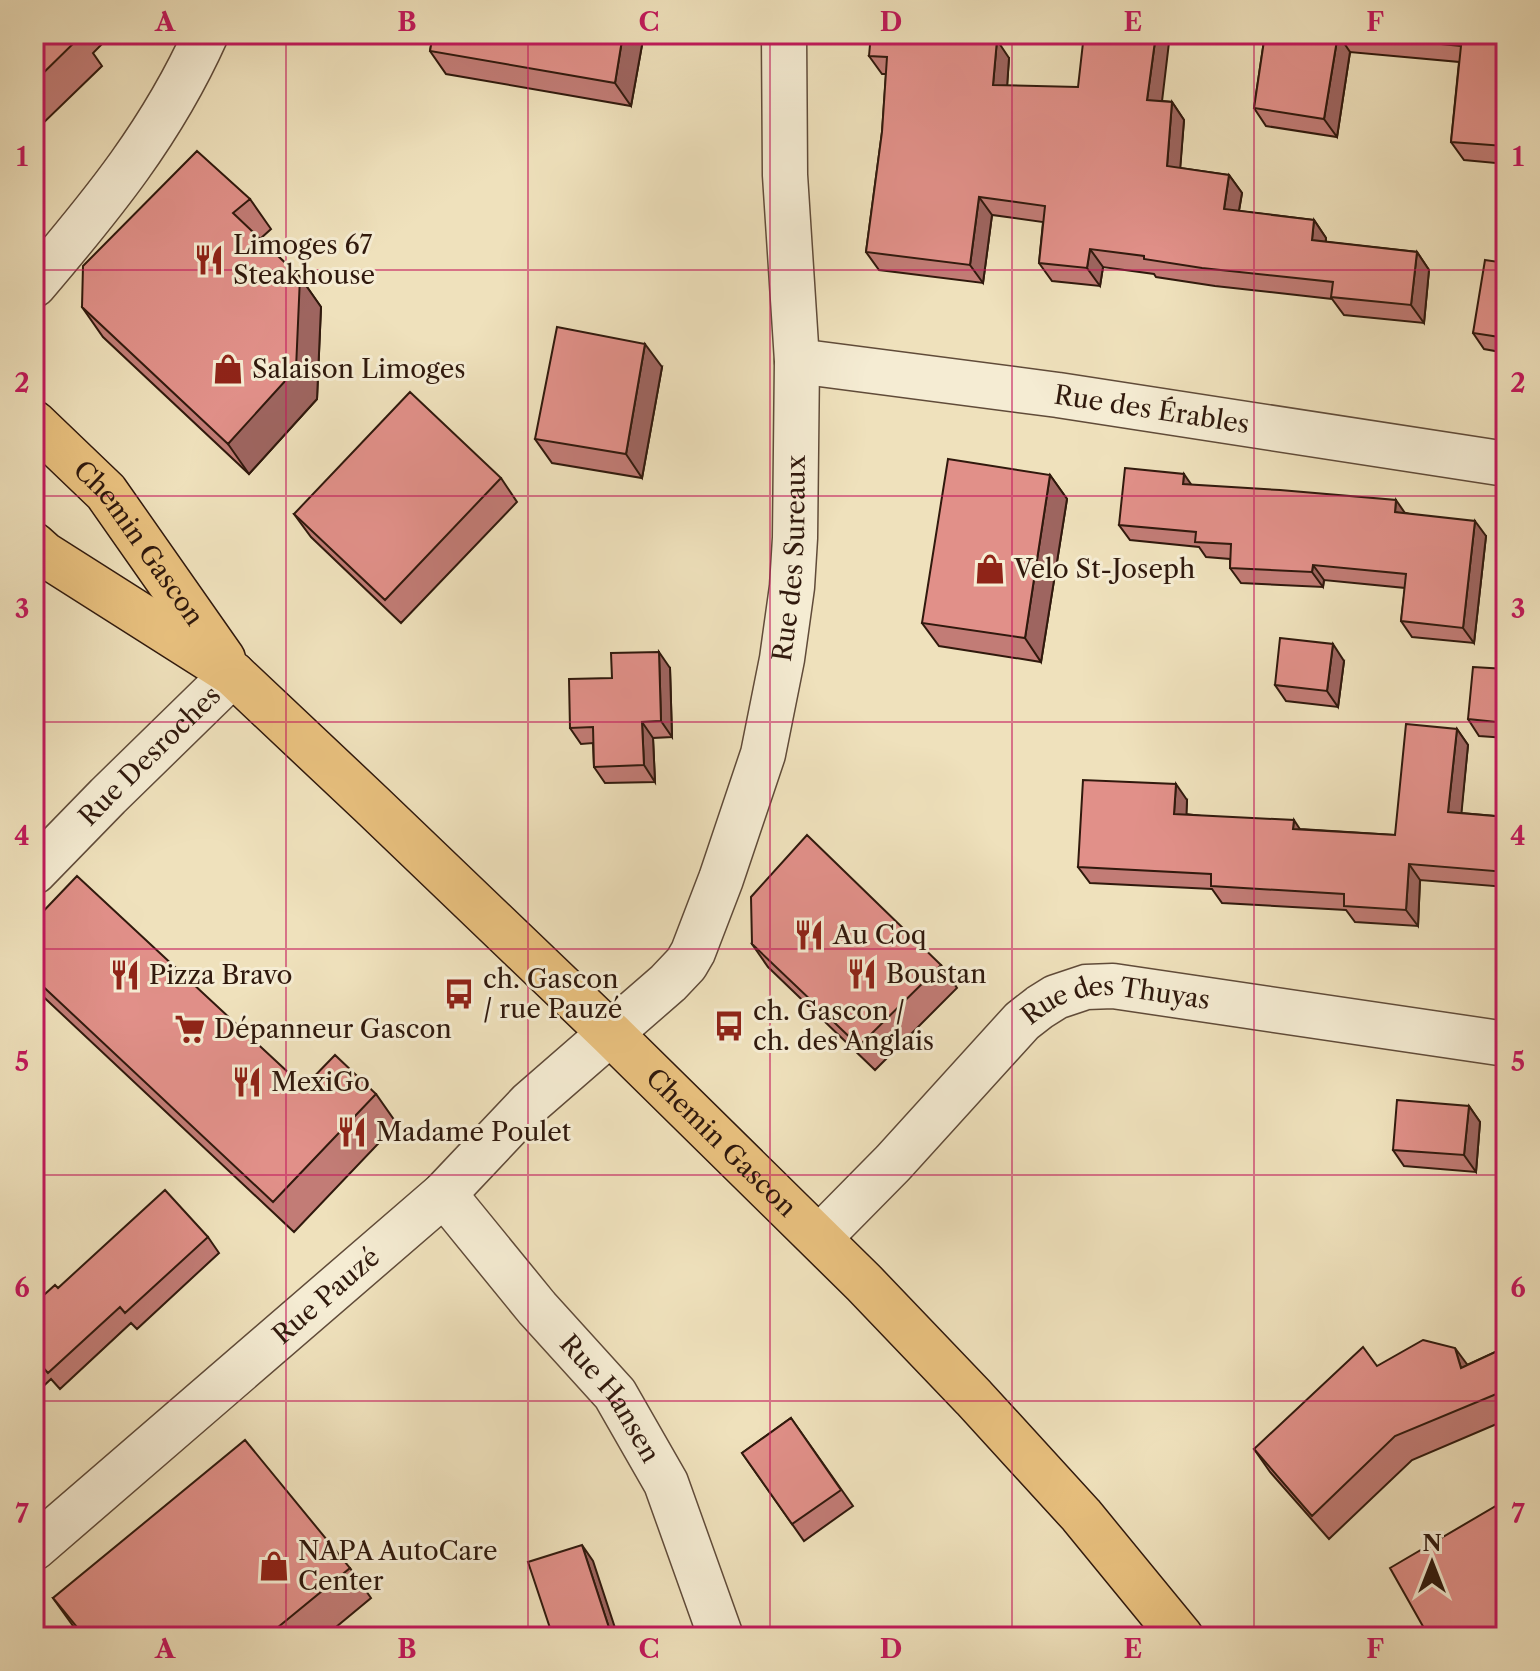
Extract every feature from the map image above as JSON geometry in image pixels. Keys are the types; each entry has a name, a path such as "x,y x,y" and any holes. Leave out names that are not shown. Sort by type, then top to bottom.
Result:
{"main road":[{"name":"Chemin Gascon","path":"34,423 106,492 233,674"},
{"name":"Chemin Gascon","path":"34,545 233,674 611,1034 919,1339 1063,1495 1181,1637"}],"street":[{"path":"34,285 100,207 142,150 174,100 206,34"},
{"name":"Rue des Sureaux","path":"611,1034 668,983 693,952 763,754 782,659 792,587 796,522 797,361 785,175 784,34"},
{"name":"Rue des Érables","path":"797,361 1058,395 1506,464"},
{"name":"Rue Desroches","path":"34,872 233,674"},
{"name":"Rue des Thuyas","path":"819,1238 893,1163 1022,1021 1056,997 1086,987 1139,989 1506,1044"},
{"name":"Rue Pauzé","path":"34,1548 444,1194 530,1103 611,1034"},
{"name":"Rue Hansen","path":"444,1194 537,1308 615,1394 666,1483 721,1637"}],"building":[{"path":"34,34 81,36 34,82"},
{"path":"433,34 623,34 615,83 430,51"},
{"path":"871,34 943,34 997,40 993,85 1078,87 1084,34 1156,34 1147,100 1172,102 1167,166 1229,175 1224,209 1314,220 1312,240 1417,252 1411,305 1331,297 1333,282 1202,268 1090,249 1087,268 1039,263 1045,206 979,197 970,265 866,252 882,132 887,57 869,56"},
{"path":"1265,34 1338,34 1324,119 1254,108"},
{"path":"1342,34 1506,34 1504,146 1451,142 1461,46"},
{"path":"197,151 250,199 233,213 300,277 296,369 228,444 82,307 83,266"},
{"path":"1485,260 1506,263 1506,338 1473,333"},
{"path":"557,327 645,344 626,454 535,439"},
{"path":"410,392 501,478 385,600 294,514"},
{"path":"948,459 1050,475 1025,638 922,623"},
{"path":"1125,468 1184,474 1183,484 1396,500 1395,512 1475,521 1463,628 1401,621 1406,574 1313,565 1312,572 1230,568 1231,544 1195,542 1196,532 1119,525"},
{"path":"1280,638 1333,644 1327,691 1275,685"},
{"path":"659,652 661,721 642,722 644,765 594,767 593,727 570,728 569,679 612,678 611,653"},
{"path":"1473,667 1506,669 1506,723 1468,719"},
{"path":"1406,724 1457,729 1448,812 1506,817 1506,872 1409,864 1406,910 1344,906 1344,894 1211,886 1211,874 1078,867 1083,780 1176,784 1174,814 1294,820 1293,829 1395,835"},
{"path":"807,835 941,965 859,1046 752,944 751,897"},
{"path":"77,876 304,1087 335,1055 376,1094 273,1202 34,978 34,921"},
{"path":"1397,1100 1469,1106 1464,1155 1393,1150"},
{"path":"165,1190 208,1237 125,1313 120,1307 48,1373 39,1363 34,1368 34,1304 55,1285 58,1288"},
{"path":"1423,1340 1455,1348 1461,1368 1506,1347 1506,1390 1395,1436 1312,1516 1254,1449 1363,1347 1377,1366"},
{"path":"791,1418 841,1490 792,1524 742,1453"},
{"path":"245,1440 350,1568 266,1637 85,1637 53,1598"},
{"path":"1506,1500 1506,1637 1429,1637 1390,1568"},
{"path":"582,1545 612,1637 553,1637 528,1562"}],"place":[{"name":"Limoges 67 Steakhouse","path":"209,260"},
{"name":"Salaison Limoges","path":"228,369"},
{"name":"Velo St-Joseph","path":"990,569"},
{"name":"Au Coq","path":"809,935"},
{"name":"Boustan","path":"862,974"},
{"name":"Pizza Bravo","path":"125,975"},
{"name":"ch. Gascon / rue Pauzé","path":"459,994"},
{"name":"ch. Gascon / ch. des Anglais","path":"729,1026"},
{"name":"Dépanneur Gascon","path":"190,1029"},
{"name":"MexiGo","path":"247,1082"},
{"name":"Madame Poulet","path":"352,1132"},
{"name":"NAPA AutoCare Center","path":"274,1566"}]}
